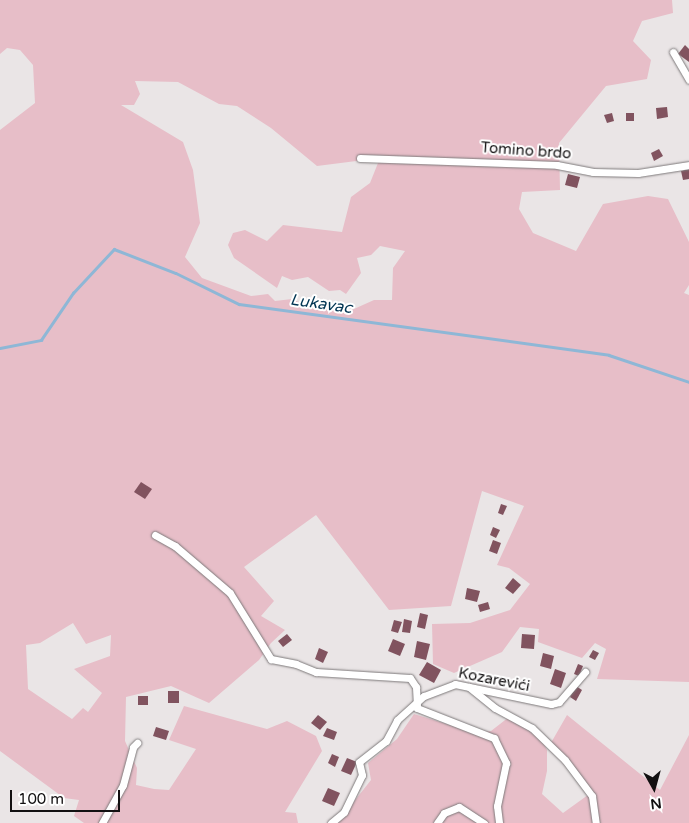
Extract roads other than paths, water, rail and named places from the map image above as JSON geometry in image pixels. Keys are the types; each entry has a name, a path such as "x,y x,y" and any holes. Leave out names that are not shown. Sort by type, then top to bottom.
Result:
{"street":[{"path":"673,52 689,80"},
{"name":"Tomino brdo","path":"360,158 557,165 593,172 638,173 689,165"},
{"path":"155,535 175,546 230,593 271,660 296,664 316,672 410,678 418,700 417,708 494,738 500,745 506,763 497,806 499,823"},
{"name":"Kozarevići","path":"331,823 344,812 362,775 358,762 386,741 397,720 418,700 446,686 467,685 551,704 559,702 584,672"},
{"path":"467,685 495,708 532,728 565,760 592,796 596,823"},
{"path":"102,823 123,785 133,747 138,743"},
{"path":"437,823 444,813 459,807 484,823"}],"waterway":[{"name":"Lukavac","path":"0,348 41,340 73,293 114,249 176,273 239,304 609,355 689,382"}]}
